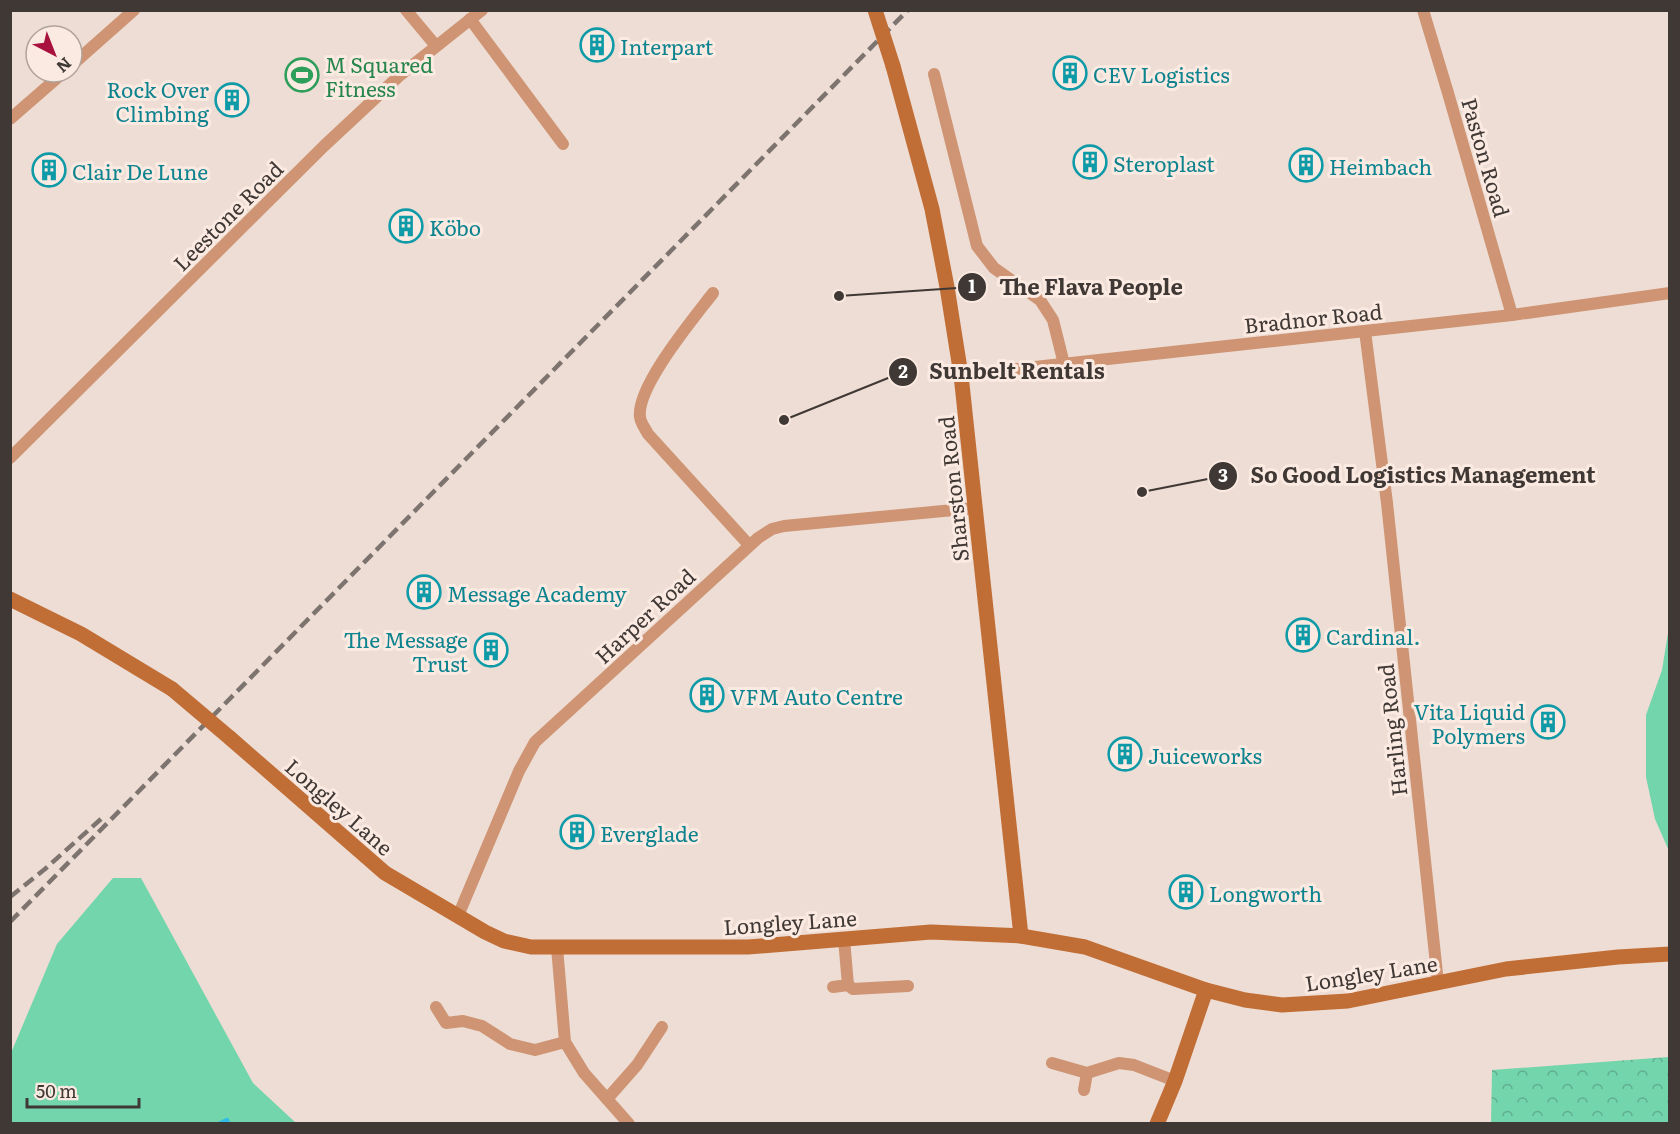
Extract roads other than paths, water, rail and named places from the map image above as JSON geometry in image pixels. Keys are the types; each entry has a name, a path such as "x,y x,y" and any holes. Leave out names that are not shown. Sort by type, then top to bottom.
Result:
{"main road":[{"name":"Sharston Road","path":"875,10 893,66 932,209 961,375 1021,936"},
{"name":"Longley Lane","path":"10,599 81,634 172,689 385,873 485,932 504,941 531,947 748,947 932,932 1021,936 1085,947 1206,990 1245,1000 1282,1005 1348,1001 1506,969 1670,954"},
{"path":"1157,1124 1175,1082 1206,990"}],"street":[{"path":"84,54 134,10"},
{"path":"406,10 436,46"},
{"name":"Leestone Road","path":"13,450 375,97 482,10"},
{"name":"Paston Road","path":"1423,10 1512,315"},
{"path":"470,19 563,144"},
{"path":"934,74 977,246 994,268 1040,300 1053,320 1064,364"},
{"path":"10,119 50,84"},
{"path":"713,293 651,381 641,406 640,416 642,425 648,434 749,545"},
{"name":"Bradnor Road","path":"961,375 1512,315 1670,293"},
{"name":"Harling Road","path":"1365,331 1387,503 1438,983"},
{"name":"Harper Road","path":"458,916 519,771 535,742 749,545 766,533 784,526 975,508"},
{"path":"844,939 848,985 853,989 908,986"},
{"path":"557,947 565,1042 584,1072 629,1124"},
{"path":"834,987 848,985"},
{"path":"436,1007 446,1023 463,1021 482,1026 510,1044 535,1050 565,1042"},
{"path":"607,1099 637,1065 662,1028"},
{"path":"1052,1063 1086,1073 1119,1063 1134,1065 1175,1082"},
{"path":"1084,1090 1086,1073"}],"waterway":[{"path":"219,1124 227,1120 228,1124"}],"railway":[{"path":"10,922 908,10"},
{"path":"10,897 101,819"}],"place":[{"name":"Interpart","path":"597,45"},
{"name":"CEV Logistics","path":"1070,73"},
{"name":"M Squared Fitness","path":"302,75"},
{"name":"Rock Over Climbing","path":"232,100"},
{"name":"Steroplast","path":"1090,162"},
{"name":"Heimbach","path":"1306,165"},
{"name":"Clair De Lune","path":"49,170"},
{"name":"Köbo","path":"406,226"},
{"name":"The Flava People","path":"839,296"},
{"name":"Sunbelt Rentals","path":"784,420"},
{"name":"So Good Logistics Management","path":"1142,492"},
{"name":"Message Academy","path":"424,592"},
{"name":"Cardinal.","path":"1303,635"},
{"name":"The Message Trust","path":"491,650"},
{"name":"VFM Auto Centre","path":"707,695"},
{"name":"Vita Liquid Polymers","path":"1548,722"},
{"name":"Juiceworks","path":"1125,754"},
{"name":"Everglade","path":"577,832"},
{"name":"Longworth","path":"1186,892"}]}
